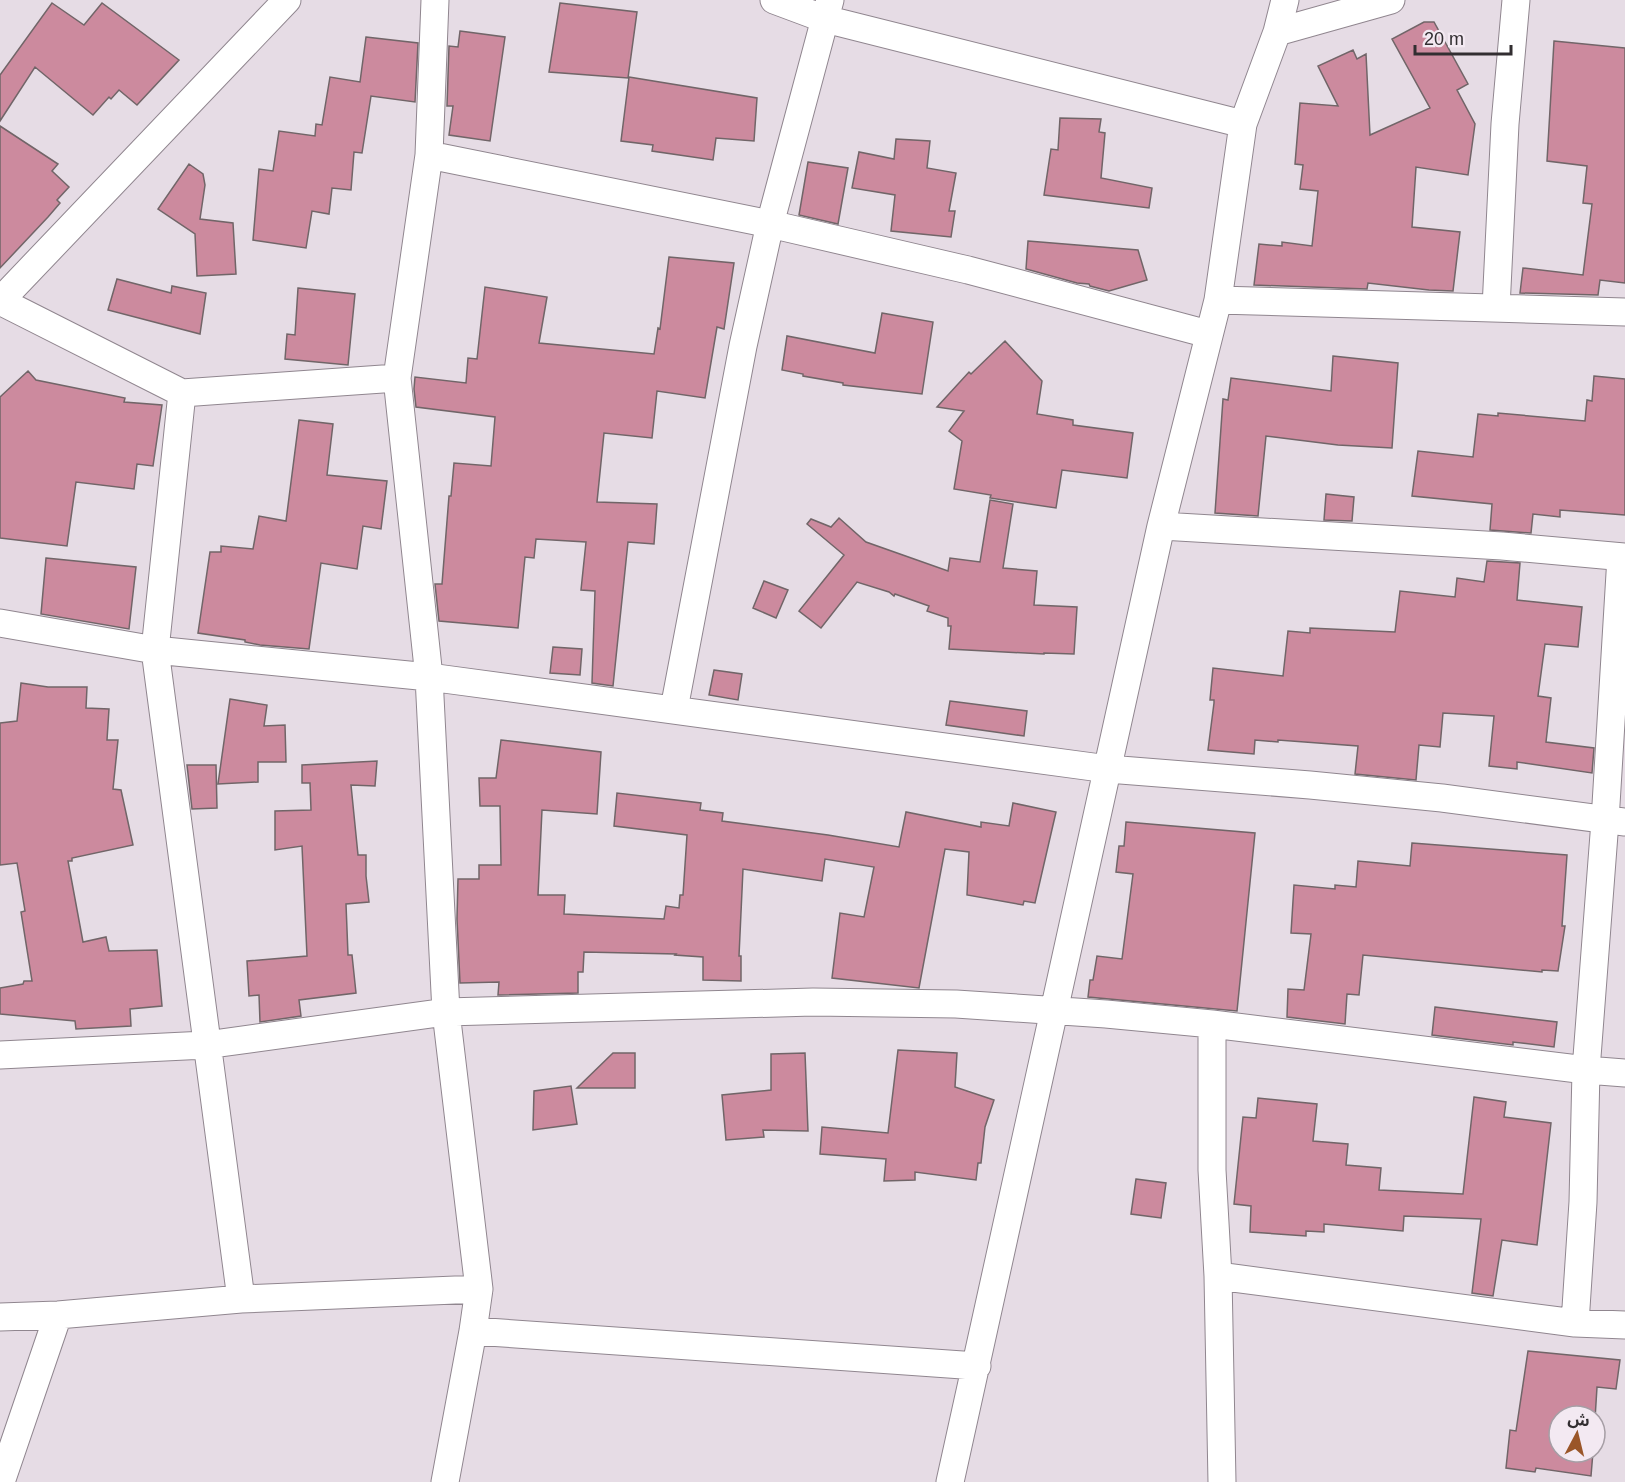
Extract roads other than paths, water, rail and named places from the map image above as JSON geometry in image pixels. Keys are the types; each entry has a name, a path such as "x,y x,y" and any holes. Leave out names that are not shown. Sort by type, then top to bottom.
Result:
{"street":[{"path":"287,0 0,301 182,393 397,378"},
{"path":"435,0 429,155 397,378 429,677 446,1012 479,1288 452,1482"},
{"path":"774,0 828,9 1243,124"},
{"path":"950,1482 1161,526 1218,300 1243,124 1277,32 1285,0"},
{"path":"1277,32 1391,0"},
{"path":"1496,308 1505,124 1516,0"},
{"path":"674,709 743,346 770,225 828,9"},
{"path":"429,155 770,225 968,270 1208,334"},
{"path":"1218,300 1625,312"},
{"path":"182,393 155,650 241,1299"},
{"path":"1161,526 1502,546 1623,557 1615,822 1586,1070 1583,1202 1575,1323"},
{"path":"0,623 155,650 429,677 1108,769 1442,798 1615,822"},
{"path":"0,1055 206,1045 446,1012 813,1002 956,1004 1053,1010 1212,1024 1625,1073"},
{"path":"1212,1024 1212,1170 1218,1276 1222,1482"},
{"path":"1218,1276 1575,1323 1625,1325"},
{"path":"0,1317 58,1315 241,1299 479,1288"},
{"path":"1,1482 58,1315"},
{"path":"473,1331 977,1366"}]}
